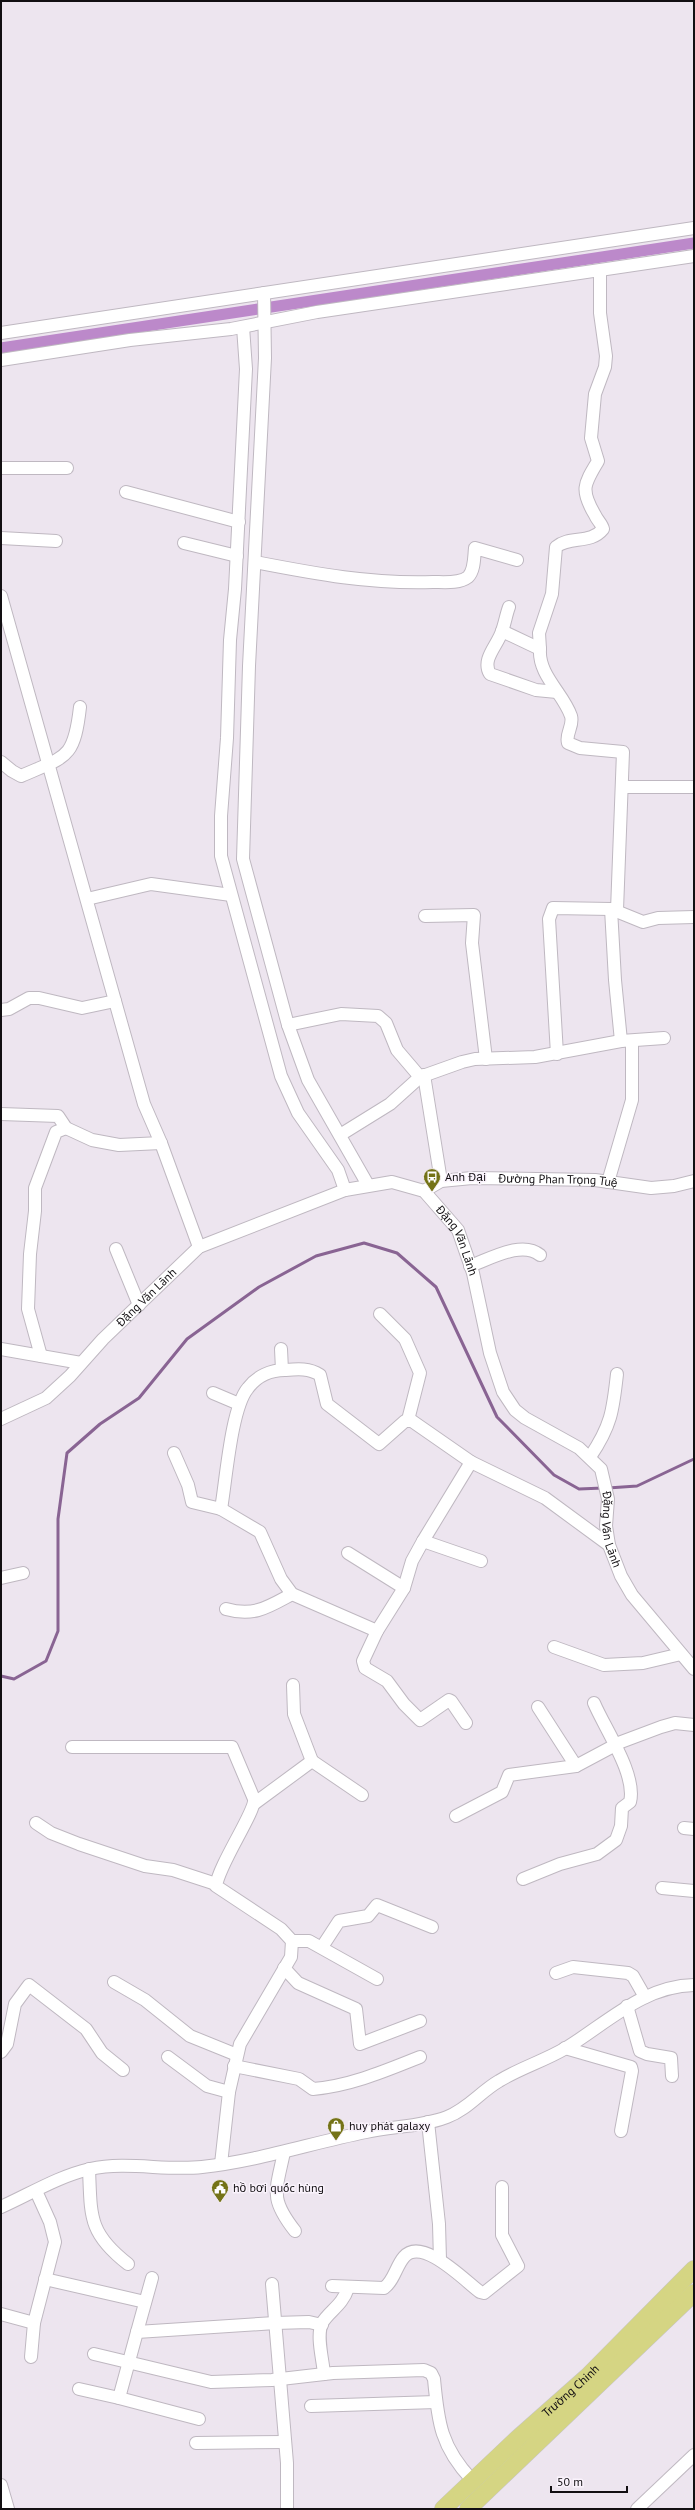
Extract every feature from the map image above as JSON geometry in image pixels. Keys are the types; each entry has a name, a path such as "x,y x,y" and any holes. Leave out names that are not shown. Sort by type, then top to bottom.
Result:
{"highway":[{"name":"Trường Chinh","path":"443,2509 472,2480 588,2376 694,2268"},
{"name":"Trường Chinh","path":"468,2509 694,2293"}],"street":[{"path":"1,333 263,298 694,228"},
{"path":"1,360 130,340 243,327 264,320 694,256"},
{"path":"600,271 600,313 605,361 595,394 591,426 592,444 598,461 586,479 584,490 586,502 603,529 585,540 564,541 556,548 554,555 552,594 539,633 542,664 572,720 567,738 568,743 580,748 623,752 623,787 612,949 627,1041 632,1100 608,1182"},
{"path":"263,298 265,358 249,666 243,859 288,1025 308,1080 368,1185"},
{"path":"243,327 246,369 239,522 230,640 221,816 223,863 230,895 281,1076 298,1113 338,1170 345,1190"},
{"path":"1,468 67,468"},
{"path":"126,492 239,522"},
{"path":"1,538 56,541"},
{"path":"184,543 237,556"},
{"path":"255,562 316,574 389,583 457,582 468,576 471,572 475,548 517,560"},
{"path":"1,596 6,632 48,764 144,1104 161,1143 200,1247"},
{"path":"509,607 502,631 488,662 487,669 490,674 536,690 557,692"},
{"path":"502,631 540,649"},
{"path":"1,762 18,776 62,757 72,748 77,734 80,707"},
{"path":"623,787 694,787"},
{"path":"223,863 243,859"},
{"path":"87,899 151,884 230,895"},
{"path":"557,1054 552,990 550,912 553,908 614,910 643,922 658,918 694,917"},
{"path":"425,916 474,915 472,943 486,1059"},
{"path":"1,1010 9,1009 29,998 39,998 82,1008 115,1001"},
{"path":"288,1025 341,1014 378,1016 386,1023 397,1050 422,1076 441,1182"},
{"path":"340,1135 390,1104 422,1076 462,1062 557,1054 627,1041 664,1038"},
{"path":"1,1114 58,1116 66,1128 92,1140 118,1146 161,1143"},
{"path":"41,1356 30,1320 28,1302 35,1188 56,1132 66,1128"},
{"name":"Đường Phan Trọng Tuệ","path":"424,1191 441,1182 472,1178 523,1178 608,1182 651,1188 674,1186 694,1181"},
{"name":"Đặng Văn Lãnh","path":"1,1419 46,1398 139,1305 200,1247 345,1190 392,1182 424,1191 458,1230 470,1266 497,1376 509,1401 525,1418 579,1448 590,1457 604,1473 608,1499 606,1526 608,1544 620,1576 632,1595 694,1669"},
{"path":"116,1249 139,1305"},
{"path":"470,1266 523,1249 535,1251 540,1255"},
{"path":"221,1509 239,1404 248,1387 265,1373 282,1370 312,1370 320,1375 327,1404 379,1444 408,1420 420,1373 404,1339 380,1314"},
{"path":"1,1349 81,1363"},
{"path":"281,1349 282,1370"},
{"path":"590,1457 605,1434 611,1420 616,1374"},
{"path":"213,1393 239,1404"},
{"path":"408,1420 471,1462 545,1498 608,1544"},
{"path":"174,1453 188,1485 192,1502 221,1509 260,1532 281,1579 292,1594 377,1631"},
{"path":"466,1723 449,1700 420,1720 404,1704 387,1681 365,1668 364,1656 377,1631 404,1588 412,1561 423,1541 471,1462"},
{"path":"423,1541 482,1561"},
{"path":"348,1553 404,1588"},
{"path":"1,1578 23,1573"},
{"path":"226,1609 239,1613 255,1612 292,1594"},
{"path":"554,1647 604,1665 643,1664 681,1654"},
{"path":"293,1685 294,1714 312,1761 362,1795"},
{"path":"523,1879 560,1864 597,1854 616,1840 621,1826 622,1808 630,1802 632,1798 628,1775 594,1703"},
{"path":"538,1707 576,1766"},
{"path":"456,1816 502,1792 509,1775 576,1766 614,1746 675,1723 694,1725"},
{"path":"72,1747 232,1747 255,1802"},
{"path":"216,1884 235,1838 255,1802 312,1761"},
{"path":"36,1823 51,1833 79,1844 145,1866 174,1870 216,1884 218,1889 271,1921 292,1941 308,1941 322,1947 377,1978"},
{"path":"662,1888 694,1891"},
{"path":"322,1947 339,1921 368,1916 378,1904 432,1927"},
{"path":"221,2164 229,2092 235,2060 245,2034 291,1957 292,1941"},
{"path":"556,1973 573,1967 628,1973 633,1976 645,1997"},
{"path":"284,1968 298,1983 356,2009 360,2044 420,2021"},
{"path":"114,1982 145,2000 190,2036 235,2060 299,2079 313,2089 338,2086 420,2057"},
{"path":"1,2052 6,2044 15,2004 29,1985 86,2029 102,2053 122,2070"},
{"path":"1,2207 89,2169 124,2165 189,2168 221,2164 284,2152 368,2131 428,2122 462,2110 497,2081 565,2048 627,2006 671,1987 694,1985"},
{"path":"621,2131 632,2071 631,2067 640,2051 627,2006"},
{"path":"565,2048 631,2067"},
{"path":"640,2051 671,2058 672,2076"},
{"path":"168,2057 207,2086 229,2092"},
{"path":"428,2122 439,2224 440,2260"},
{"path":"284,2152 276,2196 282,2214 295,2231"},
{"path":"89,2169 92,2213 96,2231 109,2249 128,2264"},
{"path":"332,2286 348,2288 384,2288 404,2256 409,2253 424,2252 432,2254 482,2293 518,2266 502,2235 502,2187"},
{"path":"31,2357 34,2323 55,2242 50,2222 36,2191"},
{"path":"119,2398 152,2278"},
{"path":"45,2279 145,2302"},
{"path":"272,2284 285,2442 288,2488 287,2509"},
{"path":"324,2374 320,2335 322,2325 342,2303 348,2288"},
{"path":"1,2314 34,2323"},
{"path":"137,2332 275,2323 309,2322 322,2325"},
{"path":"94,2354 210,2382 279,2379 324,2374 424,2370 430,2373 434,2379 436,2402 443,2436 452,2458 472,2480"},
{"path":"79,2389 199,2419"},
{"path":"311,2406 436,2402"},
{"path":"196,2443 285,2442"},
{"path":"637,2509 694,2455"},
{"path":"1,2485 8,2509"}],"waterway":[{"path":"1,348 694,243"},
{"path":"1,1676 14,1679 46,1661 58,1631 58,1519 67,1453 100,1424 139,1398 187,1339 259,1287 316,1256 364,1243 397,1253 436,1287 497,1417 554,1475 579,1489 603,1488"},
{"path":"608,1488 637,1486 694,1459"}],"place":[{"name":"Anh Đại","path":"432,1192"},
{"name":"huy phát galaxy","path":"336,2141"},
{"name":"hồ bơi quốc hùng","path":"220,2203"}]}
